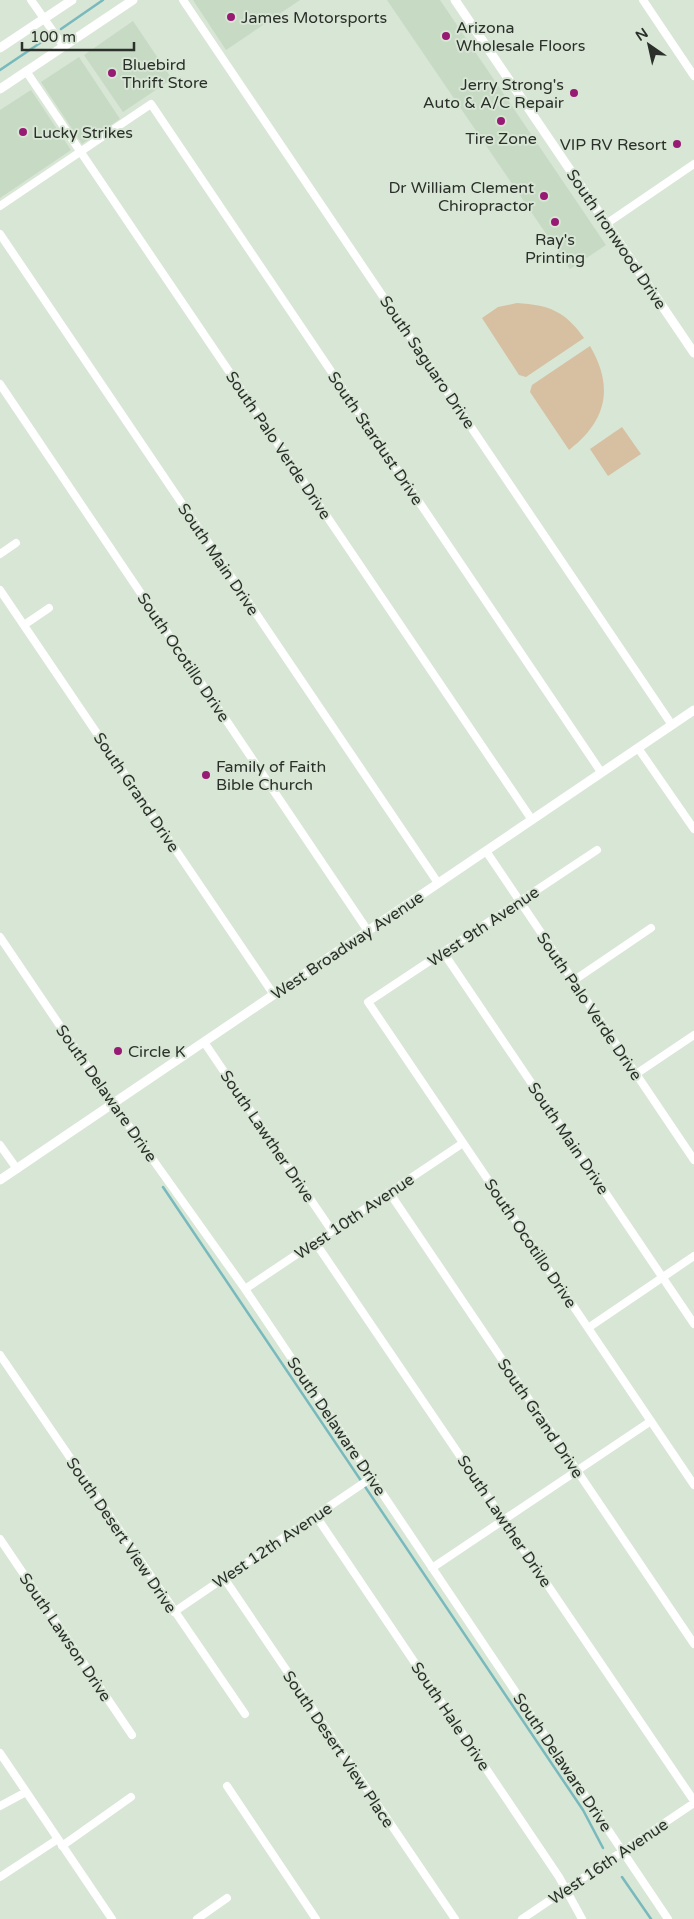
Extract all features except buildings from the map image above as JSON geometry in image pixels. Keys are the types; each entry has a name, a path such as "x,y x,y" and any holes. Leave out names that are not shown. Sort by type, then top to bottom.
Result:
{"main road":[{"path":"0,48 72,0"},
{"path":"0,89 134,0"},
{"name":"South Ironwood Drive","path":"455,0 694,353"},
{"name":"West Broadway Avenue","path":"0,1180 694,710"}],"street":[{"path":"31,0 64,47"},
{"name":"South Saguaro Drive","path":"184,0 672,725"},
{"path":"643,0 694,76"},
{"name":"South Palo Verde Drive","path":"26,71 532,820"},
{"name":"South Stardust Drive","path":"81,151 150,104 601,772"},
{"path":"0,206 81,151"},
{"path":"606,224 694,164"},
{"name":"South Main Drive","path":"0,234 438,883"},
{"name":"South Ocotillo Drive","path":"0,384 368,930"},
{"path":"0,554 16,543"},
{"name":"South Grand Drive","path":"0,590 274,995"},
{"path":"24,625 49,608"},
{"path":"638,748 694,830"},
{"name":"West 9th Avenue","path":"368,1002 597,850"},
{"name":"South Palo Verde Drive","path":"486,851 694,1160"},
{"path":"573,981 651,928"},
{"name":"South Delaware Drive","path":"0,937 113,1104 245,1289 365,1482 432,1568 668,1919"},
{"name":"South Main Drive","path":"443,952 694,1324"},
{"name":"South Ocotillo Drive","path":"368,1002 694,1485"},
{"path":"636,1074 694,1035"},
{"name":"South Lawther Drive","path":"204,1042 332,1231"},
{"name":"West 10th Avenue","path":"245,1289 463,1143"},
{"path":"0,1144 16,1169"},
{"path":"687,1150 694,1145"},
{"name":"South Grand Drive","path":"389,1192 694,1644"},
{"name":"South Lawther Drive","path":"315,1242 694,1802"},
{"path":"588,1328 694,1256"},
{"name":"South Desert View Drive","path":"0,1355 245,1714"},
{"path":"432,1568 651,1421"},
{"name":"West 12th Avenue","path":"174,1612 365,1482"},
{"name":"South Hale Drive","path":"316,1516 566,1890 582,1919"},
{"name":"South Lawson Drive","path":"0,1539 132,1735"},
{"name":"South Desert View Place","path":"224,1578 455,1919"},
{"path":"0,1753 112,1919"},
{"path":"227,1786 316,1919"},
{"path":"0,1806 26,1792"},
{"path":"0,1877 131,1797"},
{"name":"West 16th Avenue","path":"522,1919 694,1802"},
{"path":"197,1919 228,1898"}],"shaded area":[{"path":"193,0 300,0 226,50"},
{"path":"387,0 440,0 606,245 570,269"},
{"path":"133,21 172,79 123,112 84,55"},
{"path":"79,57 120,119 82,144 41,82"},
{"path":"31,90 71,150 0,198 0,110"},
{"path":"517,303 555,311 570,321 584,338 526,377 519,375 482,318 498,307"},
{"path":"590,346 598,361 602,375 603,402 599,415 592,427 569,450 530,392 532,385"},
{"path":"622,427 641,454 608,476 590,449"}],"waterway":[{"path":"61,29 103,0"},
{"path":"0,70 49,37"},
{"path":"163,1187 583,1810 603,1848"},
{"path":"622,1877 651,1919"}],"place":[{"name":"James Motorsports","path":"231,17"},
{"name":"Arizona Wholesale Floors","path":"446,36"},
{"name":"Bluebird Thrift Store","path":"112,73"},
{"name":"Jerry Strong's Auto & A/C Repair","path":"574,93"},
{"name":"Tire Zone","path":"501,121"},
{"name":"Lucky Strikes","path":"23,132"},
{"name":"VIP RV Resort","path":"677,144"},
{"name":"Dr William Clement Chiropractor","path":"544,196"},
{"name":"Ray's Printing","path":"555,222"},
{"name":"Family of Faith Bible Church","path":"206,775"},
{"name":"Circle K","path":"118,1051"}]}
